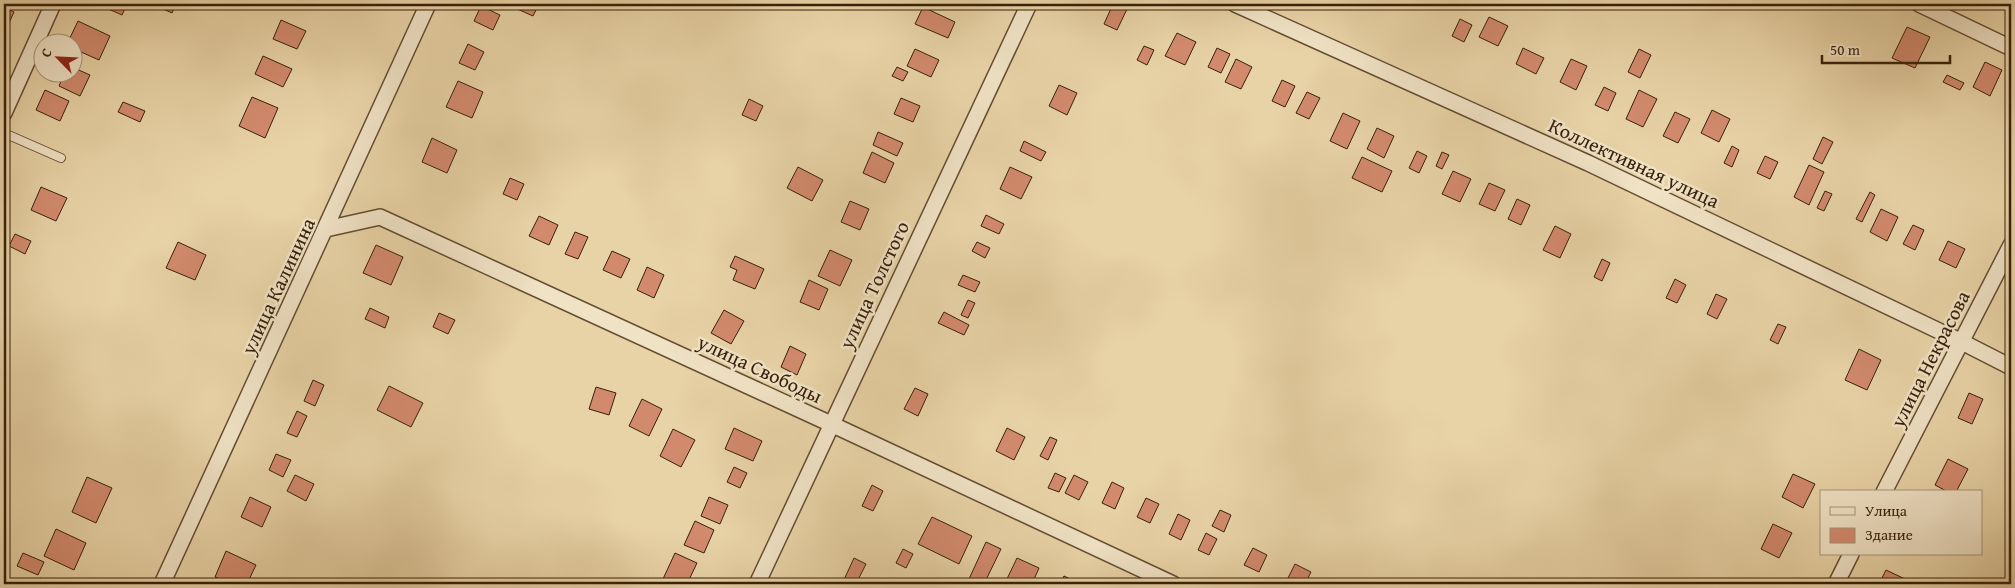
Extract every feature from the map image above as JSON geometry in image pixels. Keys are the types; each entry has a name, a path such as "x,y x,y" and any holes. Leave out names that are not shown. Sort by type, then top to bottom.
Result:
{"street":[{"path":"4,113 53,4"},
{"name":"улица Калинина","path":"162,584 428,4"},
{"name":"улица Толстого","path":"757,584 1029,4"},
{"name":"Коллективная улица","path":"1235,4 1588,163 2011,367"},
{"path":"1919,4 2011,48"},
{"name":"улица Свободы","path":"326,229 380,217 831,424 1172,584"},
{"name":"улица Некрасова","path":"1885,490 2011,245"},
{"path":"1836,584 1850,556"}],"lane":[{"path":"4,133 61,158"}],"building":[{"path":"105,4 127,4 122,15 104,7"},
{"path":"152,4 176,4 172,13"},
{"path":"506,4 539,4 533,16"},
{"path":"1113,4 1122,4 1128,7 1117,30 1104,24"},
{"path":"481,6 500,15 493,30 474,21"},
{"path":"4,7 14,12 4,34"},
{"path":"923,7 955,22 948,38 915,24"},
{"path":"1489,17 1508,26 1498,46 1479,37"},
{"path":"1460,19 1472,25 1464,42 1452,36"},
{"path":"281,20 306,31 297,49 273,39"},
{"path":"78,21 110,36 99,60 82,52 82,32 73,32"},
{"path":"1907,27 1930,37 1915,68 1892,58"},
{"path":"1177,33 1196,42 1185,65 1165,56"},
{"path":"468,44 484,52 475,70 459,63"},
{"path":"1144,46 1154,50 1147,65 1137,60"},
{"path":"1217,48 1230,54 1221,73 1208,67"},
{"path":"1523,48 1544,58 1536,74 1516,64"},
{"path":"915,49 939,60 931,77 907,66"},
{"path":"1639,49 1651,55 1640,78 1628,72"},
{"path":"263,56 292,69 283,87 255,74"},
{"path":"1236,59 1252,67 1241,89 1225,82"},
{"path":"1571,59 1587,66 1576,90 1560,82"},
{"path":"1985,62 2002,70 1990,96 1973,87"},
{"path":"897,67 908,72 903,81 892,76"},
{"path":"82,71 90,75 80,96 59,86 61,82 82,82"},
{"path":"1947,75 1964,83 1960,90 1943,82"},
{"path":"1282,80 1295,86 1285,107 1272,101"},
{"path":"458,81 483,92 472,118 446,107"},
{"path":"1059,85 1077,93 1067,115 1049,106"},
{"path":"1604,87 1616,93 1608,111 1595,105"},
{"path":"45,90 69,101 60,121 36,110"},
{"path":"1639,90 1657,99 1643,127 1626,119"},
{"path":"1307,92 1320,98 1309,119 1296,113"},
{"path":"252,97 278,108 265,138 239,126"},
{"path":"901,98 920,106 913,122 894,114"},
{"path":"749,99 763,106 756,121 742,115"},
{"path":"123,102 145,111 140,122 118,112"},
{"path":"1712,110 1730,119 1719,142 1701,133"},
{"path":"1675,112 1690,119 1678,143 1663,136"},
{"path":"1343,113 1360,121 1347,149 1330,141"},
{"path":"1377,128 1394,136 1384,158 1367,149"},
{"path":"878,132 903,143 897,156 873,145"},
{"path":"1823,137 1833,142 1822,164 1813,159"},
{"path":"432,138 457,150 447,173 422,162"},
{"path":"1024,141 1046,152 1041,161 1020,151"},
{"path":"1732,146 1739,150 1732,167 1724,163"},
{"path":"1417,151 1427,156 1419,173 1409,168"},
{"path":"872,152 894,163 885,183 863,173"},
{"path":"1442,152 1449,155 1442,169 1436,166"},
{"path":"1765,156 1778,162 1770,179 1757,173"},
{"path":"1362,157 1392,171 1382,192 1352,178"},
{"path":"1809,165 1824,172 1809,205 1794,197"},
{"path":"798,167 823,180 812,201 787,188"},
{"path":"1010,167 1032,177 1021,199 1000,189"},
{"path":"1453,171 1471,179 1460,202 1442,194"},
{"path":"510,178 524,184 517,200 503,194"},
{"path":"1489,183 1505,190 1495,211 1479,204"},
{"path":"41,187 67,198 56,221 31,210"},
{"path":"1825,191 1832,194 1824,211 1817,208"},
{"path":"1870,192 1875,195 1862,222 1856,219"},
{"path":"1517,199 1530,205 1521,225 1508,219"},
{"path":"850,201 869,209 860,230 841,222"},
{"path":"1881,209 1898,217 1887,241 1870,232"},
{"path":"986,215 1004,224 999,234 981,226"},
{"path":"539,216 558,225 549,245 529,236"},
{"path":"1913,225 1924,230 1915,250 1903,244"},
{"path":"1555,226 1571,234 1560,258 1543,250"},
{"path":"575,232 588,237 578,259 565,254"},
{"path":"15,234 31,241 25,254 9,246"},
{"path":"1948,241 1965,249 1956,268 1939,260"},
{"path":"178,242 206,255 195,280 166,268"},
{"path":"977,242 990,248 985,258 972,251"},
{"path":"376,245 403,257 391,285 363,273"},
{"path":"830,250 852,260 840,286 818,276"},
{"path":"612,251 630,259 621,278 603,270"},
{"path":"735,256 764,269 755,289 733,280 737,270 730,267"},
{"path":"1602,259 1610,263 1602,281 1594,277"},
{"path":"647,267 664,275 654,298 637,290"},
{"path":"963,275 980,282 975,292 958,285"},
{"path":"1675,279 1686,285 1677,303 1666,298"},
{"path":"809,280 828,289 819,310 800,302"},
{"path":"1716,294 1727,299 1717,319 1707,314"},
{"path":"968,300 975,303 968,318 961,315"},
{"path":"370,308 389,317 385,328 365,319"},
{"path":"724,310 744,321 731,344 711,333"},
{"path":"944,312 969,325 964,335 938,323"},
{"path":"439,313 455,320 448,334 433,327"},
{"path":"1778,324 1786,327 1778,344 1770,340"},
{"path":"790,346 806,354 797,375 781,367"},
{"path":"1859,349 1881,360 1867,390 1845,380"},
{"path":"313,380 324,385 315,406 304,401"},
{"path":"389,386 423,403 411,427 377,410"},
{"path":"596,387 616,393 609,415 589,409"},
{"path":"915,388 928,394 918,416 904,409"},
{"path":"1969,393 1983,399 1972,424 1958,418"},
{"path":"642,399 662,409 649,436 629,426"},
{"path":"297,411 307,416 297,437 287,433"},
{"path":"734,428 762,441 753,461 725,449"},
{"path":"1007,428 1025,437 1014,460 996,451"},
{"path":"673,429 695,440 681,467 660,456"},
{"path":"1050,437 1057,440 1048,460 1040,456"},
{"path":"276,454 291,460 283,477 269,470"},
{"path":"1948,459 1968,469 1957,490 1944,490 1935,485"},
{"path":"734,467 747,473 740,488 727,482"},
{"path":"1055,473 1066,478 1059,492 1048,488"},
{"path":"1793,474 1815,484 1803,508 1782,497"},
{"path":"295,475 314,484 306,501 287,491"},
{"path":"1074,475 1088,482 1079,500 1065,493"},
{"path":"87,477 112,488 96,523 72,512"},
{"path":"1112,482 1124,488 1115,509 1102,503"},
{"path":"872,485 883,491 873,511 862,506"},
{"path":"250,497 271,507 262,527 241,517"},
{"path":"709,497 728,505 720,524 701,516"},
{"path":"1146,498 1159,504 1150,523 1137,517"},
{"path":"1220,510 1231,515 1224,532 1212,526"},
{"path":"1178,514 1190,520 1181,540 1169,534"},
{"path":"932,517 972,536 959,564 918,544"},
{"path":"695,521 714,530 704,553 684,545"},
{"path":"1773,524 1792,533 1779,558 1761,549"},
{"path":"56,529 86,543 74,570 44,556"},
{"path":"1206,533 1217,539 1209,555 1198,550"},
{"path":"986,542 1001,549 984,584 980,584 969,579"},
{"path":"1253,548 1267,555 1259,572 1244,565"},
{"path":"903,549 913,554 906,568 896,563"},
{"path":"226,551 256,565 247,584 232,584 215,577"},
{"path":"23,553 44,562 38,575 17,566"},
{"path":"675,553 697,563 687,584 676,584 663,579"},
{"path":"854,558 866,564 856,584 842,584"},
{"path":"1017,558 1039,568 1032,584 1013,584 1006,581"},
{"path":"1295,564 1311,572 1305,584 1285,584"},
{"path":"1886,570 1905,579 1903,584 1879,584"},
{"path":"1064,576 1081,584 1060,584"},
{"path":"40,578 54,584 37,584"},
{"path":"1315,579 1325,584 1312,584"}]}
